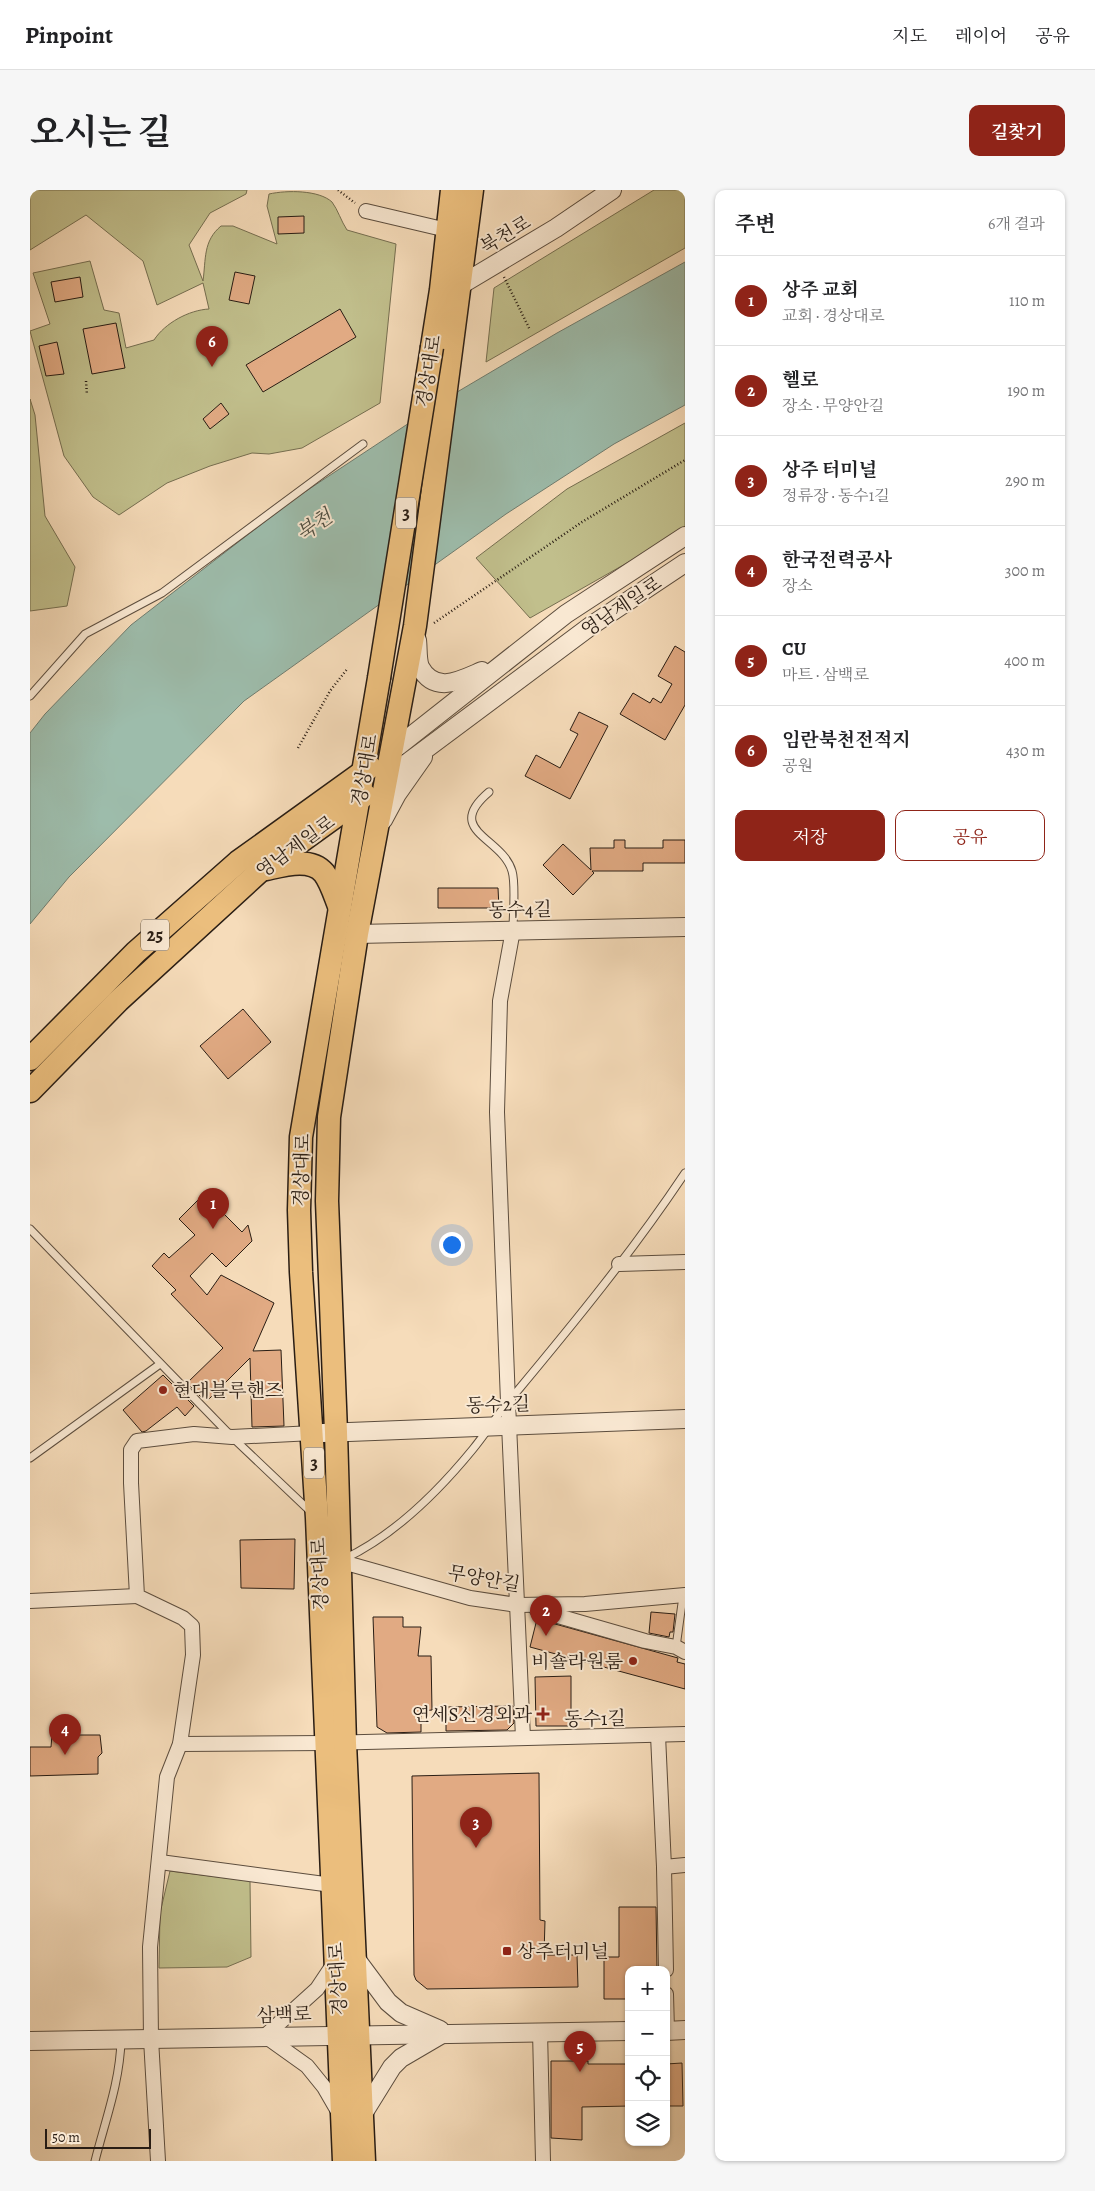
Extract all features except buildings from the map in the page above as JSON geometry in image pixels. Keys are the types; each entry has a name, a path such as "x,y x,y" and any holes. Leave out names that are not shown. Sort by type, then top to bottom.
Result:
{"main road":[{"name":"경상대로","path":"346,1959 332,1885 339,1561 327,1201 329,1117 357,934 392,751 421,626 455,328 450,288 447,230 452,190"},
{"name":"경상대로","path":"344,2161 352,2118 346,1959 335,1743 317,1518 302,1272 299,1210 301,1137 339,906 364,771 432,347 450,288 472,190"},
{"name":"영남제일로","path":"30,1059 136,952 238,862 392,751"},
{"name":"영남제일로","path":"30,1092 118,1001 261,870 387,778"},
{"path":"261,870 299,863 314,865 324,873 339,906"},
{"name":"경상대로","path":"352,2118 364,2161"}],"street":[{"name":"북천로","path":"450,288 556,228 612,190"},
{"path":"366,211 447,230"},
{"name":"영남제일로","path":"392,751 566,614 685,536"},
{"name":"영남제일로","path":"387,778 592,625 685,563"},
{"path":"421,626 420,666 433,681 452,684 504,662"},
{"path":"377,831 397,794 434,742"},
{"name":"동수4길","path":"357,934 685,927"},
{"path":"513,930 500,1001 498,1112 508,1402 523,1738"},
{"path":"619,1264 685,1262"},
{"name":"동수2길","path":"313,1433 685,1419"},
{"path":"137,1596 131,1483 131,1450 136,1441 194,1434 232,1437 313,1433"},
{"name":"무양안길","path":"339,1561 470,1598 517,1605 585,1604 684,1596"},
{"path":"30,1601 137,1596 183,1618 192,1626 193,1655 180,1744 167,1777 150,1947 151,2039 158,2161"},
{"path":"517,1605 680,1650"},
{"name":"동수1길","path":"180,1744 335,1743 685,1734"},
{"path":"658,1735 666,1966"},
{"path":"160,1862 332,1885"},
{"path":"664,1867 685,1865"},
{"path":"346,1959 401,2013 445,2032 392,2066 352,2118 307,2066 265,2036 317,1989 346,1959"},
{"path":"670,2030 685,2030"},
{"path":"540,2031 543,2161"},
{"name":"삼백로","path":"30,2040 122,2040 445,2032 625,2031"}],"lane":[{"path":"30,696 85,634 162,593 362,444"},
{"path":"489,792 477,802 471,814 471,822 499,852 512,872 513,930"},
{"path":"339,1561 369,1547 411,1514 473,1449 508,1402 653,1221 685,1173"},
{"path":"30,1229 232,1437 317,1518"},
{"path":"30,1458 160,1364"},
{"path":"680,1650 684,1596"},
{"path":"95,2161 112,2100 121,2057 122,2040"}],"path":[{"path":"338,190 366,211"},
{"path":"503,276 530,330"},
{"path":"86,381 87,395"},
{"path":"421,626 582,522 685,460"},
{"path":"298,748 330,691 348,668"}],"shaded area":[{"path":"30,190 247,190 246,194 210,213 189,245 203,281 208,244 221,226 233,226 277,244 267,206 269,194 302,192 326,198 334,205 347,230 396,244 380,403 302,448 269,454 252,453 210,466 167,483 119,515 93,497 64,456 30,331 50,324 33,273 90,261 104,310 119,313 126,348 154,340 164,328 178,318 209,309 203,283 157,305 143,261 86,215 30,250"},
{"path":"654,190 685,190 685,248 486,362 494,288"},
{"path":"30,399 35,415 45,516 75,567 67,606 30,611"},
{"path":"685,423 685,530 530,618 476,558 567,489"},
{"path":"170,1871 250,1881 251,1957 227,1967 159,1968 160,1913"}],"water":[{"name":"북천","path":"685,262 685,405 614,444 506,514 244,701 69,877 30,924 30,733 45,714 131,625 294,499 447,398 557,333"}],"place":[{"name":"임란북천전적지","path":"212,367"},
{"name":"상주 교회","path":"213,1229"},
{"name":"현대블루핸즈","path":"163,1390"},
{"name":"헬로","path":"546,1636"},
{"name":"비숄라원룸","path":"633,1661"},
{"name":"연세S신경외과","path":"543,1714"},
{"name":"한국전력공사","path":"65,1755"},
{"name":"상주 터미널","path":"476,1848"},
{"name":"상주터미널","path":"507,1951"},
{"name":"CU","path":"580,2072"}]}
